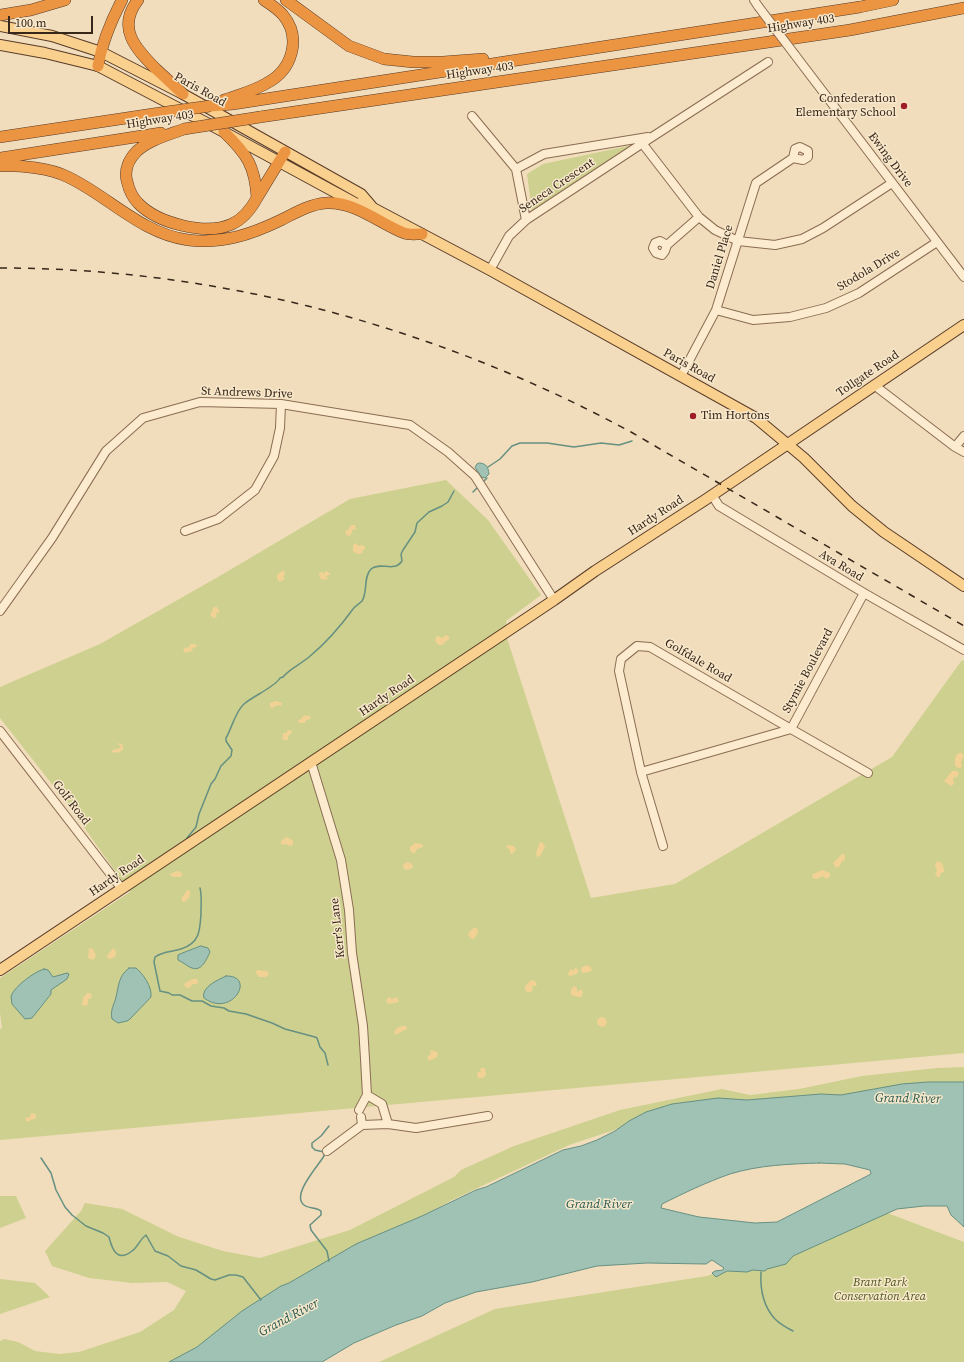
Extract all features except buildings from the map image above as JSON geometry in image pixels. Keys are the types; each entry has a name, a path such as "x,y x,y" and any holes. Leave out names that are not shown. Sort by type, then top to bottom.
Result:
{"highway":[{"path":"0,15 31,10 65,0"},
{"path":"98,66 101,52 115,13 122,0"},
{"path":"138,0 132,10 128,23 132,42 144,58 183,94"},
{"path":"230,101 273,80 285,68 290,58 293,41 289,24 278,11 264,0"},
{"path":"286,0 349,46 384,59 428,62 516,56 536,58"},
{"name":"Highway 403","path":"0,137 210,106 230,101 536,58 860,7 893,0"},
{"name":"Highway 403","path":"0,158 260,117 842,31 964,8"},
{"path":"184,129 146,144 137,151 128,162 126,179 130,192 139,204 148,211 168,221 188,227 210,228 231,225 239,220 257,198 280,163 285,152"},
{"path":"224,132 239,147 252,166 255,176 257,198"},
{"path":"0,166 47,170 67,176 148,226 165,234 187,240 208,242 238,237 264,228 301,210 326,203 339,204 360,211 406,233 422,234"}],"main road":[{"name":"Paris Road","path":"0,26 52,36 101,52 183,94 361,194 373,208"},
{"name":"Paris Road","path":"0,45 45,53 98,66 355,203 373,208 490,270 756,418 804,458 852,506 884,532 964,585"},
{"name":"Tollgate Road","path":"788,444 964,325"},
{"name":"Hardy Road","path":"0,970 554,600 595,571 788,444"}],"street":[{"name":"Ewing Drive","path":"756,3 964,277"},
{"name":"Seneca Crescent","path":"490,270 509,236 526,220 768,62"},
{"path":"472,116 516,169 526,220"},
{"name":"Seneca Crescent","path":"516,169 544,154 652,137"},
{"path":"642,143 699,217 715,230 738,240 775,245 802,239 823,228 892,183"},
{"name":"Daniel Place","path":"681,376 716,310 756,183 793,158"},
{"path":"667,245 699,217"},
{"name":"Stodola Drive","path":"716,310 753,320 790,317 826,308 859,293 937,242"},
{"path":"874,385 955,447 964,452"},
{"name":"St Andrews Drive","path":"0,611 52,538 106,451 143,418 200,402 281,404 410,425 448,452 475,476 554,600"},
{"path":"185,530 218,519 255,490 274,456 280,428 281,404"},
{"path":"955,447 964,436"},
{"name":"Ava Road","path":"712,495 719,506 864,593 964,650"},
{"name":"Stymie Boulevard","path":"641,772 790,729 864,593"},
{"name":"Golfdale Road","path":"662,846 641,772 619,671 621,659 637,646 650,647 868,773"},
{"name":"Golf Road","path":"0,731 122,889"},
{"name":"Kerr's Lane","path":"311,762 342,867 349,910 352,953 363,1026 367,1095"},
{"path":"327,1151 361,1117 367,1095 382,1104 388,1124"},
{"path":"361,1117 388,1124 416,1128 488,1116"}],"green space":[{"path":"633,145 532,212 527,174 543,164"},
{"path":"446,480 488,520 541,595 506,621 508,634 506,635 591,898 675,884 892,757 962,660 964,661 964,1053 0,1140 0,1029 2,1028 0,1013 0,978 130,892 66,802 0,718 0,687 100,644 218,577 350,499"},
{"path":"964,1067 964,1090 735,1103 708,1099 569,1145 452,1200 423,1216 374,1237 261,1301 203,1345 173,1362 0,1362 0,1341 4,1339 18,1342 35,1351 59,1354 79,1352 140,1332 174,1310 186,1291 167,1282 132,1283 89,1278 52,1266 45,1251 81,1211 85,1203 122,1209 179,1237 223,1251 260,1258 350,1230 454,1177 461,1170 514,1146 620,1110 722,1089 750,1095 799,1089 862,1076 937,1068"},
{"path":"0,1196 16,1196 26,1218 0,1228"},
{"name":"Brant Park Conservation Area","path":"882,1211 964,1242 964,1362 379,1362 495,1309 707,1276"},
{"path":"0,1279 35,1283 50,1297 0,1314"}],"sand":[{"path":"351,525 355,525 356,529 352,530 350,536 346,535 345,531 348,530"},
{"path":"356,543 359,546 362,545 365,547 362,551 363,553 357,554 353,551 353,545"},
{"path":"284,571 285,575 283,576 285,579 280,582 277,579 277,575"},
{"path":"327,571 331,574 326,576 328,578 327,579 323,580 320,578 319,574 321,572 323,572 323,575"},
{"path":"214,607 217,607 220,612 216,613 217,617 213,618 210,615"},
{"path":"446,635 449,636 449,639 442,645 439,645 435,641 436,637 438,636 442,638"},
{"path":"191,644 196,644 197,647 192,648 193,651 185,653 183,649 188,648"},
{"path":"277,701 282,703 281,706 277,705 273,708 270,707 270,703"},
{"path":"304,715 309,715 311,719 306,720 305,723 299,723 298,720"},
{"path":"288,730 292,731 292,733 288,736 288,740 284,740 282,738 283,733 286,733"},
{"path":"118,744 123,745 123,750 118,753 112,753 111,752 113,750 121,747"},
{"path":"959,753 962,753 964,756 961,762 962,767 959,768 956,767 955,758"},
{"path":"952,771 957,771 959,773 957,777 953,778 954,784 951,786 944,781"},
{"path":"286,837 293,840 293,845 289,846 286,844 281,844 281,841"},
{"path":"540,842 543,843 545,847 540,856 537,857 536,853"},
{"path":"415,843 422,844 423,847 417,849 415,853 413,853 410,851 410,847"},
{"path":"508,845 514,846 516,850 512,854 506,847"},
{"path":"842,854 845,855 845,859 839,867 836,868 833,863"},
{"path":"937,861 942,863 944,869 944,872 941,873 939,878 935,875 937,870 935,865"},
{"path":"406,862 411,863 413,868 407,870 404,869 403,865"},
{"path":"822,870 830,873 830,877 826,879 823,876 817,879 812,878 813,874"},
{"path":"179,871 183,874 181,877 174,877 170,874 174,872"},
{"path":"187,890 190,891 189,897 183,902 181,899"},
{"path":"473,928 477,928 478,932 473,939 470,938 468,934"},
{"path":"89,948 93,949 96,955 93,960 88,958"},
{"path":"113,948 116,951 115,956 108,959 107,956"},
{"path":"586,965 591,967 592,970 582,973 581,968"},
{"path":"575,968 578,969 578,973 569,976 568,973 571,969 573,971"},
{"path":"258,970 267,971 269,974 266,977 259,977 255,972"},
{"path":"193,979 197,979 197,984 193,984 189,988 186,988 184,985 185,983"},
{"path":"531,980 535,981 537,984 536,986 532,986 533,989 531,992 528,992 525,990 525,986"},
{"path":"575,986 577,988 577,992 582,990 583,993 581,997 571,995 571,989"},
{"path":"87,993 91,993 92,996 88,999 88,1004 85,1006 82,1005 83,998"},
{"path":"389,997 392,999 397,997 399,1002 388,1004 386,1000"},
{"path":"600,1017 604,1017 607,1022 604,1027 600,1027 597,1024 597,1020"},
{"path":"406,1026 407,1029 395,1035 394,1032 397,1028"},
{"path":"431,1050 437,1052 438,1055 436,1058 429,1061 427,1057 431,1054"},
{"path":"481,1068 485,1068 486,1075 483,1078 478,1078 477,1074 478,1072 481,1072"},
{"path":"31,1113 36,1114 36,1118 27,1122 25,1118 30,1117"}],"water":[{"path":"480,463 486,465 488,469 489,474 485,478 481,477 475,467"},
{"path":"201,946 208,948 210,952 204,964 199,968 196,969 190,967 178,960 178,955"},
{"path":"129,968 136,968 144,977 149,985 151,997 130,1019 118,1023 112,1019 112,1010 121,978 125,971"},
{"path":"44,969 48,970 53,977 67,973 69,974 67,979 51,990 51,994 32,1018 25,1019 12,1004 11,996 16,988 25,980"},
{"path":"226,976 235,978 240,982 240,988 237,994 231,1000 224,1003 214,1003 204,998 205,990 208,987"},
{"name":"Grand River","path":"964,1082 964,1227 951,1215 947,1206 924,1206 897,1209 793,1256 786,1264 767,1269 765,1271 727,1271 716,1277 712,1273 723,1270 724,1268 712,1260 706,1264 647,1263 597,1266 532,1282 476,1292 445,1303 422,1316 396,1325 354,1343 322,1362 169,1362 197,1347 242,1311 281,1286 289,1283 356,1244 422,1216 476,1190 486,1187 563,1150 581,1146 597,1140 646,1112 672,1104 718,1098 747,1100 821,1094 841,1095 902,1084","holes":["819,1163 845,1164 870,1170 871,1174 777,1222 755,1223 699,1217 661,1208 662,1204 704,1184 741,1171 786,1165"]}],"waterway":[{"path":"488,467 500,459 512,446 520,443 547,443 574,447 601,443 619,445 632,441"},
{"path":"484,481 487,478"},
{"path":"473,492 478,487"},
{"path":"187,840 196,827 199,814 211,784 221,766 231,756 232,750 226,741 226,738 241,707 274,685 288,671 309,657 327,640 354,608 362,601 365,593 367,576 371,569 379,566 391,567 399,564 402,561 401,554 415,532 417,523 429,512 448,502 454,491"},
{"path":"200,888 201,913 198,935 192,943 187,946 155,957 154,962 160,991 172,995 180,995 192,1001 202,1001 211,1006 224,1008 229,1011 246,1014 285,1029 315,1037 325,1053 328,1065"},
{"path":"329,1126 321,1136 312,1143 312,1147 315,1150 324,1152 324,1156 307,1180 303,1188 301,1200 304,1205 321,1211 321,1215 310,1225 311,1230 327,1251 329,1261"},
{"path":"41,1158 51,1173 56,1190 65,1207 72,1215 86,1226 109,1237 114,1250 119,1255 122,1256 132,1251 146,1235 155,1251 168,1256 181,1266 196,1270 211,1279 215,1280 229,1275 243,1277 261,1300"},
{"path":"761,1272 763,1297 768,1309 777,1321 793,1331"}],"railway":[{"path":"0,268 83,271 165,279 246,292 326,311 404,334 482,362 557,395 631,432 964,626"}],"place":[{"name":"Confederation Elementary School","path":"904,106"},
{"name":"Tim Hortons","path":"693,416"}]}
